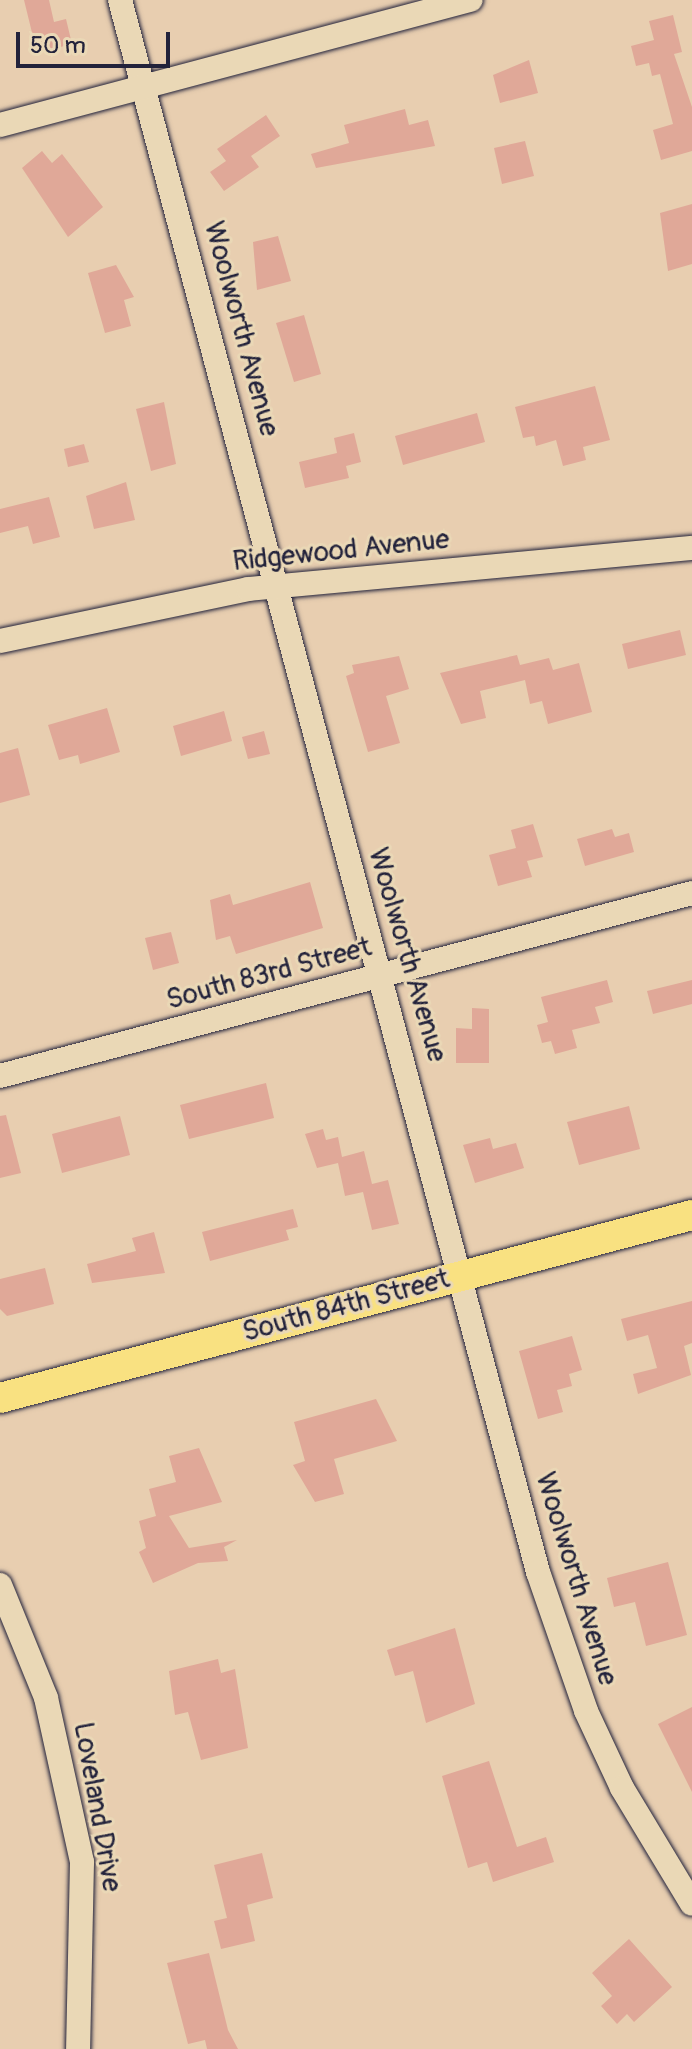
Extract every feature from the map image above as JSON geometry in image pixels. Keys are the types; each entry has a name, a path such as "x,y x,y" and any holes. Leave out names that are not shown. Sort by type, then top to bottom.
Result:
{"main road":[{"name":"South 84th Street","path":"0,1398 692,1215"}],"street":[{"name":"Woolworth Avenue","path":"120,0 560,1644 622,1788 692,1904"},
{"path":"0,125 471,0"},
{"name":"Ridgewood Avenue","path":"0,641 277,586 692,548"},
{"name":"South 83rd Street","path":"0,1076 692,893"},
{"name":"Loveland Drive","path":"0,1585 46,1698 82,1862 78,2049"}],"building":[{"path":"24,0 49,0 54,22 66,19 72,44 37,53"},
{"path":"673,15 682,52 674,54 692,107 692,151 661,160 653,130 673,124 660,74 652,76 649,63 636,66 631,46 654,40 649,21"},
{"path":"529,60 538,93 500,103 493,75"},
{"path":"405,109 409,125 428,120 435,146 316,168 311,154 349,143 344,125"},
{"path":"266,115 280,136 251,156 259,167 224,191 210,172 226,161 217,149"},
{"path":"525,141 534,176 502,184 494,148"},
{"path":"42,151 52,163 62,154 103,207 68,237 22,168"},
{"path":"692,204 692,264 668,271 660,213"},
{"path":"278,236 291,281 257,290 253,242"},
{"path":"116,265 134,297 124,300 131,326 105,333 88,273"},
{"path":"304,315 321,374 294,382 276,323"},
{"path":"595,386 610,440 583,447 586,460 563,466 556,440 536,446 534,436 523,438 515,407"},
{"path":"164,402 176,464 151,471 136,409"},
{"path":"477,413 485,442 403,465 395,436"},
{"path":"354,433 361,462 346,466 349,478 305,488 299,462 337,453 334,438"},
{"path":"84,444 89,462 68,467 64,449"},
{"path":"126,482 135,520 94,529 86,496"},
{"path":"49,497 60,537 33,544 28,526 0,533 0,509"},
{"path":"680,630 686,655 628,669 622,644"},
{"path":"517,655 520,665 549,658 553,670 579,663 592,712 548,724 542,701 530,704 525,680 480,691 486,718 461,724 440,673"},
{"path":"399,656 409,689 386,696 400,743 368,752 346,676 354,673 352,665"},
{"path":"107,708 120,752 80,764 78,755 59,760 48,725"},
{"path":"224,711 232,741 181,756 173,726"},
{"path":"264,731 270,754 248,759 242,737"},
{"path":"18,748 30,795 0,803 0,753"},
{"path":"533,824 543,857 527,861 532,877 498,886 489,855 516,848 511,830"},
{"path":"612,829 615,837 629,833 634,852 585,866 577,839"},
{"path":"310,882 323,928 236,954 230,936 216,940 210,900 230,894 233,905"},
{"path":"171,932 179,963 153,970 145,938"},
{"path":"607,980 613,1002 595,1007 600,1023 572,1030 577,1048 555,1054 551,1041 542,1043 537,1025 548,1022 541,997"},
{"path":"692,980 692,1004 653,1014 647,991"},
{"path":"472,1008 489,1009 489,1063 456,1063 456,1028 472,1029"},
{"path":"266,1083 274,1118 189,1139 180,1105"},
{"path":"629,1106 640,1149 579,1165 567,1122"},
{"path":"6,1115 21,1173 0,1178 0,1116"},
{"path":"120,1116 130,1155 62,1173 52,1134"},
{"path":"323,1129 326,1140 338,1137 342,1157 364,1151 372,1184 388,1180 399,1224 372,1230 363,1192 345,1196 338,1163 317,1168 305,1134"},
{"path":"490,1138 493,1149 516,1143 524,1168 475,1183 463,1145"},
{"path":"293,1209 298,1227 286,1230 289,1240 210,1261 202,1232"},
{"path":"154,1232 165,1273 92,1283 87,1264 136,1251 132,1238"},
{"path":"45,1268 54,1304 7,1316 0,1309 0,1279"},
{"path":"692,1301 692,1343 684,1346 691,1375 638,1394 633,1374 657,1368 648,1335 627,1341 621,1319"},
{"path":"572,1336 582,1370 569,1374 572,1386 557,1390 563,1412 538,1419 519,1351"},
{"path":"376,1399 397,1441 334,1459 344,1494 315,1502 293,1465 305,1461 294,1422"},
{"path":"199,1448 222,1502 169,1516 189,1548 237,1540 224,1547 228,1561 198,1563 153,1583 139,1552 146,1548 139,1521 156,1516 149,1489 176,1482 169,1456"},
{"path":"668,1562 687,1635 646,1646 635,1602 614,1607 607,1578"},
{"path":"455,1628 475,1704 426,1723 413,1671 395,1676 387,1650"},
{"path":"218,1659 221,1673 235,1669 248,1748 201,1760 188,1712 175,1715 169,1671"},
{"path":"692,1707 692,1792 658,1724"},
{"path":"489,1761 517,1847 546,1837 554,1862 493,1882 487,1862 468,1868 442,1776"},
{"path":"262,1853 273,1898 247,1905 255,1941 221,1949 214,1921 227,1918 214,1865"},
{"path":"629,1939 672,1987 634,2022 627,2014 617,2024 601,2006 612,1996 592,1973"},
{"path":"209,1953 228,2030 238,2049 207,2049 205,2040 188,2044 167,1963"}]}
